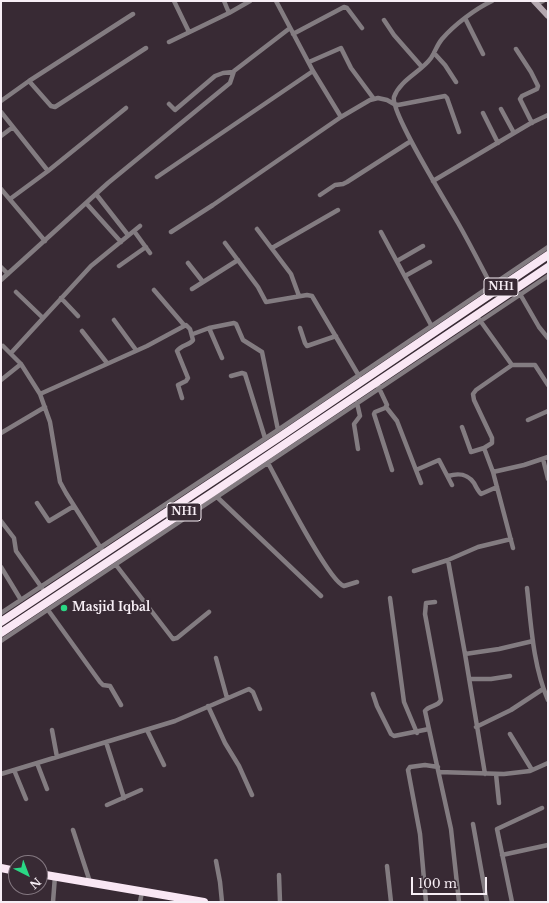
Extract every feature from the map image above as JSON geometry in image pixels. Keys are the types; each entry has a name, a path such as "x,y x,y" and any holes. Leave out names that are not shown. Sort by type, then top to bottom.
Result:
{"highway":[{"name":"NH1","path":"1,622 43,590 102,550 255,453 360,378 455,318 492,288 548,255"},
{"name":"NH1","path":"1,633 264,462 479,318 548,267"},
{"path":"255,453 264,462"},
{"path":"48,875 204,902"}],"street":[{"path":"174,1 189,32"},
{"path":"224,1 229,13"},
{"path":"169,42 229,13 250,1"},
{"path":"276,1 313,71 341,117"},
{"path":"492,1 478,8 443,38 430,59 400,89 394,98 394,104 411,141 492,288"},
{"path":"535,3 543,1"},
{"path":"535,3 548,16"},
{"path":"294,34 344,7 347,8 362,28"},
{"path":"1,101 29,81 133,14"},
{"path":"466,18 483,54"},
{"path":"384,20 394,35 422,66"},
{"path":"169,104 175,110 215,76 232,72 290,28"},
{"path":"29,81 51,106 55,107 146,48"},
{"path":"309,62 341,48 352,68 374,99"},
{"path":"516,49 538,86 537,89 522,96 520,99 532,123"},
{"path":"434,53 445,65 456,82"},
{"path":"157,177 313,71"},
{"path":"1,280 96,194 230,83 232,80 232,72"},
{"path":"171,232 341,117 374,99 382,98 394,104 445,96 459,132"},
{"path":"10,198 48,171 126,108"},
{"path":"501,109 514,133"},
{"path":"1,112 48,171"},
{"path":"483,113 498,143"},
{"path":"433,181 514,133 548,115"},
{"path":"1,136 12,127"},
{"path":"320,195 335,185 344,184 411,141"},
{"path":"1,189 45,241"},
{"path":"96,194 128,235"},
{"path":"86,203 121,242"},
{"path":"272,248 338,210"},
{"path":"11,353 91,266 140,226"},
{"path":"257,229 292,274 299,296"},
{"path":"134,231 150,253"},
{"path":"381,232 431,325"},
{"path":"225,243 258,287 266,302 299,296 310,295 314,297 360,378 431,325 492,288 548,247"},
{"path":"397,261 423,246"},
{"path":"119,266 146,247"},
{"path":"192,289 238,260"},
{"path":"405,276 430,262"},
{"path":"188,263 203,282"},
{"path":"1,267 8,274"},
{"path":"512,366 479,318 548,276"},
{"path":"154,290 184,325 189,326 193,334 194,340 179,348 177,351 188,378 178,385 182,398"},
{"path":"16,292 43,318"},
{"path":"520,294 539,327 548,338"},
{"path":"61,298 78,316"},
{"path":"114,320 136,350"},
{"path":"193,334 209,328 234,323 236,324 243,340 262,352 278,430"},
{"path":"40,394 152,344 184,325"},
{"path":"209,328 222,358"},
{"path":"300,328 304,343 307,346 336,336"},
{"path":"82,331 107,363"},
{"path":"3,346 21,364 40,394 52,434 60,482 102,550 265,438 338,393"},
{"path":"1,380 21,364"},
{"path":"462,427 471,451 474,452 491,444 493,439 474,400 473,394 479,387 512,366 535,366 546,379 548,385"},
{"path":"231,376 242,373 245,375 265,438"},
{"path":"1,641 217,497 264,462 357,403 378,385 387,404 386,407 397,421 421,484"},
{"path":"357,403 360,416 354,424 358,449"},
{"path":"1,433 44,407"},
{"path":"386,407 375,412 374,414 392,470"},
{"path":"528,420 548,411"},
{"path":"484,448 493,472 513,548"},
{"path":"493,472 546,458 548,479"},
{"path":"416,470 439,460 452,485"},
{"path":"264,462 317,553 337,582 344,586 357,582"},
{"path":"448,476 457,474 465,475 470,479 481,494 497,487"},
{"path":"217,497 321,596"},
{"path":"37,503 49,521 74,506"},
{"path":"1,521 14,538 16,551 43,590 21,600 1,613"},
{"path":"414,571 448,560 478,547 511,539"},
{"path":"448,560 485,774"},
{"path":"116,565 173,639 209,612"},
{"path":"1,567 21,600"},
{"path":"527,588 533,641 543,689 548,700"},
{"path":"390,598 404,702 417,733"},
{"path":"434,602 426,603 425,614 441,700 439,704 425,710 451,829 459,902"},
{"path":"48,610 100,682 104,685 110,686 121,705"},
{"path":"465,654 499,649 533,641"},
{"path":"216,658 227,698"},
{"path":"469,680 510,676"},
{"path":"476,727 511,710 543,689"},
{"path":"1,774 147,730 247,690 251,690 260,709"},
{"path":"373,694 377,706 392,735 396,736 417,733 429,729"},
{"path":"208,706 252,795"},
{"path":"52,730 57,757"},
{"path":"147,730 164,765"},
{"path":"510,734 532,770"},
{"path":"106,742 124,798"},
{"path":"37,763 47,788"},
{"path":"426,902 420,834 408,770 410,767 425,765 438,770 496,774 516,773 532,770 548,764"},
{"path":"14,770 26,799"},
{"path":"496,774 499,803"},
{"path":"107,805 142,790"},
{"path":"512,902 497,829 542,808"},
{"path":"473,824 487,902"},
{"path":"73,830 90,882"},
{"path":"502,855 548,846"},
{"path":"216,862 222,902"},
{"path":"387,866 391,902"},
{"path":"279,875 280,902"},
{"path":"53,902 56,876"},
{"path":"140,902 142,892"}],"place":[{"name":"Masjid Iqbal","path":"64,608"}]}
